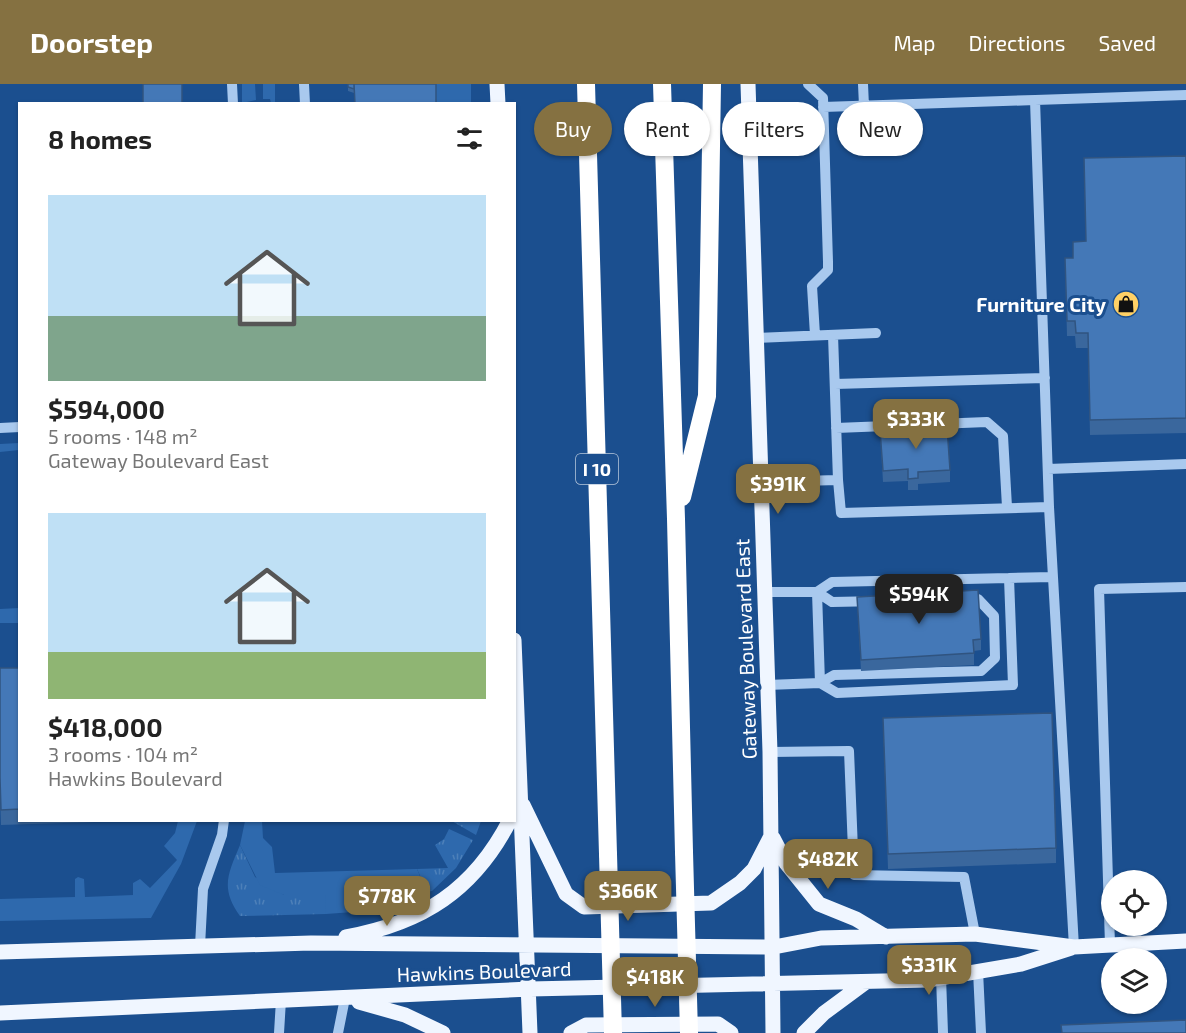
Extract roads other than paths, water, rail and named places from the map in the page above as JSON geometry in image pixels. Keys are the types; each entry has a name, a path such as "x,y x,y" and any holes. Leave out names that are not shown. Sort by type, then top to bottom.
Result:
{"highway":[{"name":"I 10","path":"586,84 613,1033"},
{"path":"662,84 689,1033"},
{"path":"676,519 707,396 712,84"}],"main road":[{"path":"497,84 498,102"},
{"name":"Gateway Boulevard East","path":"748,84 770,752 774,947 773,1033"},
{"path":"516,749 517,803 530,989 530,1033"},
{"path":"517,803 566,894 584,907 711,903 740,884 754,869 771,836"},
{"path":"311,944 391,926 436,906 460,890 480,868 509,822"},
{"path":"771,836 786,863 819,904 856,919 886,937"},
{"name":"Hawkins Boulevard","path":"0,952 311,944 526,943 774,947 821,938 975,934 1074,947 1186,941"},
{"name":"Hawkins Boulevard","path":"0,1013 530,989 867,982 941,977 1021,964 1074,947"},
{"path":"804,1033 824,1013 867,982"},
{"path":"345,998 405,1015 443,1033"},
{"path":"571,1033 586,1025 718,1024 731,1033"}],"lane":[{"path":"232,84 233,102"},
{"path":"304,84 305,102"},
{"path":"808,84 823,98 823,102"},
{"path":"863,84 864,102"},
{"path":"923,104 1186,95"},
{"path":"1035,100 1049,507 1074,947"},
{"path":"815,335 812,286 828,270 825,156"},
{"path":"756,338 876,333"},
{"path":"833,335 841,513 1049,507"},
{"path":"835,384 1045,378"},
{"path":"836,428 987,422 1003,436 1006,507"},
{"path":"0,428 18,427"},
{"path":"1048,469 1186,464"},
{"path":"761,482 838,480"},
{"path":"764,592 817,592 832,582 1053,577"},
{"path":"820,683 837,693 1013,685 1009,578"},
{"path":"1110,945 1099,589 1186,587"},
{"path":"767,685 820,683 834,675 981,671 995,658 994,616 978,598 832,602 817,592"},
{"path":"817,592 820,683"},
{"path":"770,752 849,752 854,875 964,877 975,934"},
{"path":"200,946 203,889 222,835 224,822"},
{"path":"978,971 981,1033"},
{"path":"941,977 943,1033"},
{"path":"338,1033 345,998"},
{"path":"279,1033 281,1000"}],"place":[{"name":"Furniture City","path":"1126,304"}]}
